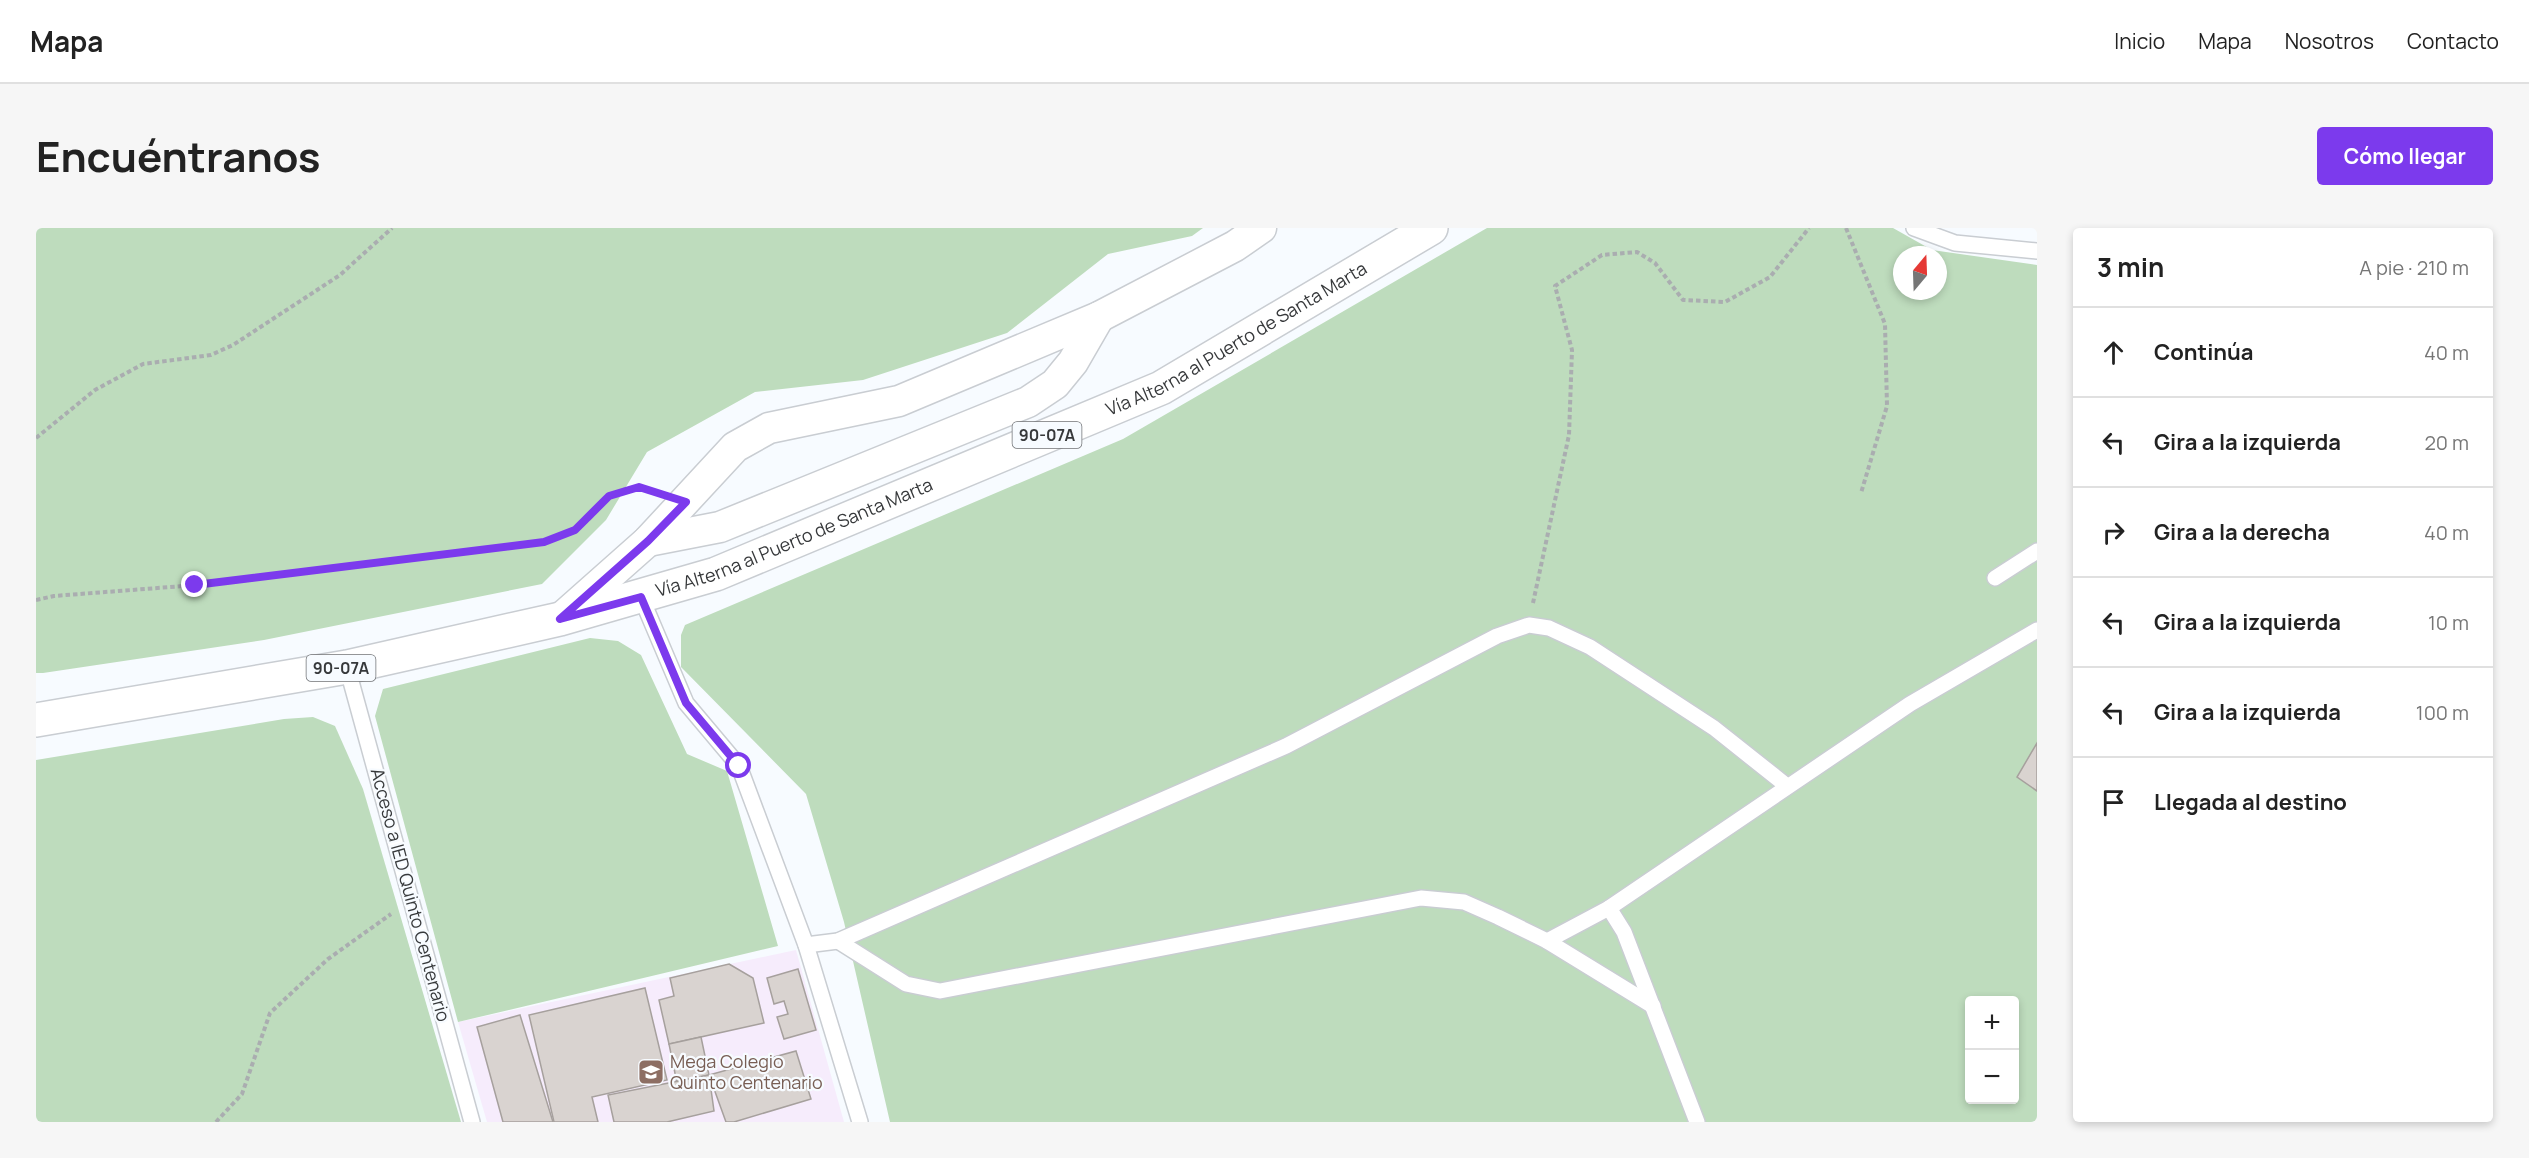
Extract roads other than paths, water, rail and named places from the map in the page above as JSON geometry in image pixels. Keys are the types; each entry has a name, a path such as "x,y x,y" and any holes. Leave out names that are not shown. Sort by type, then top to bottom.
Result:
{"main road":[{"name":"Vía Alterna al Puerto de Santa Marta","path":"36,720 347,667 560,619 716,574 1161,388 1431,228"}],"street":[{"path":"560,619 648,541 735,447 769,428 900,400 1099,317 1235,246 1261,228"},
{"path":"648,541 720,527 1028,402 1055,384 1073,362 1099,317"}],"lane":[{"path":"1914,228 1954,243 2037,251"},
{"path":"1995,578 2037,551"},
{"path":"641,597 686,703 739,766 806,945 860,1122"},
{"path":"806,945 838,941 1286,746 1497,636 1529,625 1549,628 1590,647 1714,728 1787,786"},
{"path":"1547,941 1609,908 1910,704 2037,630"},
{"name":"Acceso a IED Quinto Centenario","path":"347,667 472,1122"},
{"path":"838,941 906,984 940,991 1421,898 1464,902 1547,941 1653,1006"},
{"path":"1609,908 1624,932 1697,1122"}],"place":[{"name":"Mega Colegio Quinto Centenario","path":"651,1072"}]}
